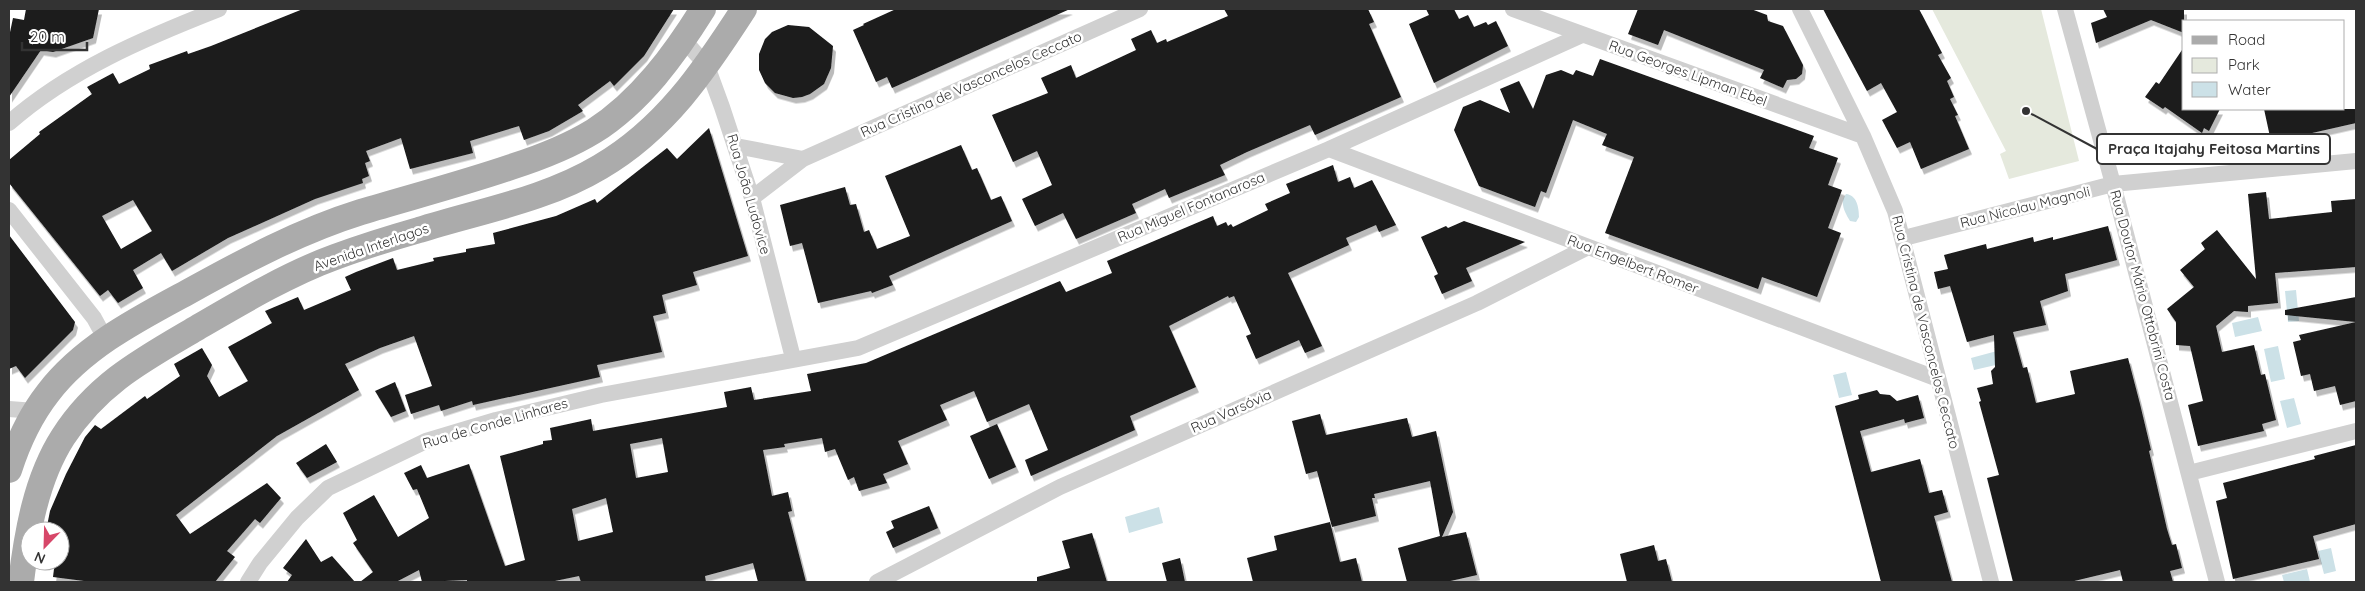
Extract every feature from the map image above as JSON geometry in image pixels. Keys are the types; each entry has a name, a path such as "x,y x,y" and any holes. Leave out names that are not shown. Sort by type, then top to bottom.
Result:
{"main road":[{"path":"9,470 30,418 48,391 73,366 106,340 156,309 249,258 320,226 430,193 549,154 594,131 628,105 683,39 703,9"},
{"name":"Avenida Interlagos","path":"21,582 32,518 44,475 62,438 88,403 131,366 247,299 332,258 421,229 529,198 561,187 601,167 652,129 695,83 744,9"}],"street":[{"path":"175,26 179,9"},
{"path":"9,123 75,75 175,26 219,9"},
{"name":"Rua Cristina de Vasconcelos Ceccato","path":"752,198 803,160 1140,9"},
{"name":"Rua Georges Lipman Ebel","path":"1513,9 1863,136"},
{"name":"Rua Cristina de Vasconcelos Ceccato","path":"1800,9 1863,136 1895,211 1904,238 1938,379 1991,582"},
{"name":"Rua Doutor Mário Ottobrini Costa","path":"2065,9 2190,473 2217,582"},
{"name":"Rua Miguel Fontanarosa","path":"793,358 828,355 858,348 1329,149 1582,35"},
{"name":"Rua João Ludovice","path":"683,39 707,66 736,146 752,198 793,358"},
{"path":"736,146 803,160"},
{"name":"Rua Engelbert Romer","path":"1329,149 1938,379"},
{"name":"Rua Nicolau Magnoli","path":"1904,238 2113,184 2356,161"},
{"path":"9,210 94,318 106,340"},
{"name":"Rua Varsóvia","path":"876,582 1060,487 1477,303 1588,247"},
{"name":"Rua de Conde Linhares","path":"248,582 260,563 297,518 328,488 350,475 426,441 496,420 601,394 793,358"},
{"path":"9,410 35,410"},
{"path":"2190,473 2356,431"}],"green space":[{"path":"1932,9 2041,9 2079,161 2009,179 2000,154 2006,151"}],"water":[{"path":"1846,194 1853,197 1857,202 1859,217 1856,222 1850,221 1845,211 1843,200"},
{"path":"2296,290 2299,321 2288,322 2285,291"},
{"path":"2258,317 2262,331 2235,337 2232,323"},
{"path":"2278,346 2285,379 2271,382 2264,349"},
{"path":"1997,351 2000,364 1974,370 1971,358"},
{"path":"1846,372 1852,395 1839,398 1833,375"},
{"path":"2294,398 2301,424 2287,428 2280,401"},
{"path":"1159,507 1163,523 1129,533 1125,517"},
{"path":"2331,548 2336,571 2324,574 2318,551"},
{"path":"2307,569 2310,582 2284,582 2282,575"}],"building":[{"path":"26,9 99,9 93,38 53,52 41,50 9,97 9,37 13,18 24,20"},
{"path":"303,9 674,9 644,56 614,86 610,81 578,105 583,111 549,131 524,140 519,126 470,141 473,153 410,169 401,138 366,151 370,161 365,163 369,176 362,179 363,183 315,199 228,238 172,271 161,253 133,270 143,288 118,303 108,290 100,296 9,183 9,160 40,134 39,132 92,94 87,87 113,73 119,84 150,69 149,65 187,51 188,54","holes":["133,200 152,231 121,249 102,216"]},
{"path":"896,9 1070,9 892,88 887,77 876,82 853,30"},
{"path":"1224,9 1368,9 1374,22 1369,24 1401,97 1315,135 1310,125 1247,152 1220,165 1225,175 1169,198 1165,189 1132,204 1136,213 1076,239 1063,213 1035,226 1022,199 1052,185 1037,151 1013,162 992,115 1048,93 1041,78 1071,65 1076,78 1136,50 1131,39 1151,30 1157,43 1166,39 1167,42 1228,16"},
{"path":"1426,9 1454,9 1459,19 1468,15 1474,27 1486,22 1488,25 1496,21 1508,46 1434,83 1409,24 1429,15"},
{"path":"1638,9 1751,9 1767,15 1768,21 1783,26 1803,65 1802,74 1796,79 1787,80 1783,88 1760,78 1764,70 1664,30 1658,45 1628,34"},
{"path":"1823,9 1919,9 1942,53 1938,55 1951,78 1947,81 1954,97 1950,99 1958,115 1955,116 1969,149 1921,169 1910,142 1897,148 1882,120 1897,112 1881,83 1867,91"},
{"path":"2103,9 2184,9 2182,32 2151,20 2096,43 2091,23 2107,17"},
{"path":"788,25 809,27 833,46 831,68 824,84 802,97 793,98 775,93 765,83 759,70 759,54 765,39 772,32"},
{"path":"2182,50 2182,110 2220,110 2209,131 2204,128 2202,133 2165,107 2163,109 2145,97 2156,82 2159,84"},
{"path":"1600,59 1814,136 1809,148 1838,158 1828,185 1842,190 1828,228 1841,233 1817,297 1762,277 1758,289 1605,233 1634,157 1602,145 1607,134 1573,120 1546,193 1541,191 1535,207 1479,186 1454,130 1463,107 1480,100 1510,113 1500,89 1519,81 1533,109 1546,75 1561,70 1573,75 1576,70 1593,76"},
{"path":"2356,109 2356,123 2312,133 2315,142 2272,146 2264,110"},
{"path":"709,128 748,256 693,272 697,285 662,295 666,313 653,316 662,352 597,365 600,377 473,405 472,401 441,411 439,405 411,414 405,395 432,386 414,336 380,348 345,364 359,390 277,436 176,515 190,534 267,483 281,498 260,523 255,519 227,551 235,557 215,582 92,582 53,577 54,571 70,571 70,521 48,521 50,511 85,437 95,425 101,429 145,396 147,399 180,376 174,364 202,348 212,365 207,376 219,397 248,381 228,347 272,323 265,311 298,297 304,310 351,290 345,277 393,258 397,270 434,261 433,258 466,252 466,249 495,244 493,233 556,216 595,199 597,203 667,148 677,159"},
{"path":"961,145 972,170 977,168 991,200 1001,196 1012,221 889,276 893,285 872,293 871,291 818,303 802,243 790,246 780,205 845,187 850,205 856,204 864,232 869,230 877,249 910,236 885,176"},
{"path":"1333,165 1338,182 1350,177 1354,188 1372,180 1396,225 1379,232 1376,225 1346,238 1349,245 1288,273 1322,346 1305,353 1299,340 1256,359 1246,336 1251,334 1234,296 1229,298 1228,296 1169,326 1196,387 1130,416 1135,430 1031,476 1025,460 1048,450 1029,404 987,422 974,391 940,405 947,420 898,441 908,464 883,474 887,483 859,491 854,477 848,480 835,449 825,452 822,438 784,444 785,447 763,450 772,496 788,492 792,511 788,512 806,582 758,582 753,563 705,576 706,582 581,582 579,576 550,582 467,582 467,580 422,582 419,570 396,582 360,582 373,572 353,543 357,540 343,513 374,495 398,537 429,518 417,489 413,490 404,473 421,465 427,478 469,464 505,566 525,560 500,456 543,444 543,441 552,440 550,428 591,419 593,431 727,407 724,392 751,387 754,400 811,391 807,374 866,363 1060,281 1066,292 1112,273 1107,261 1213,216 1217,226 1226,222 1228,226 1231,224 1233,227 1268,210 1265,204 1290,193 1286,184","holes":["662,438 668,472 636,478 630,444","606,498 613,532 578,541 572,509"]},
{"path":"2266,192 2269,219 2332,212 2331,201 2356,199 2356,267 2275,273 2278,303 2248,306 2248,312 2234,311 2216,326 2222,352 2254,345 2261,375 2265,374 2276,420 2262,424 2264,431 2198,446 2188,405 2203,401 2190,346 2176,345 2176,322 2167,309 2194,287 2180,270 2205,249 2201,243 2217,230 2256,279 2248,194"},
{"path":"1464,221 1525,242 1466,268 1472,281 1442,294 1434,276 1438,274 1421,237 1446,226 1448,228"},
{"path":"2108,226 2117,260 2065,274 2068,291 2040,301 2046,325 2013,332 2023,368 2027,367 2036,403 2075,394 2070,371 2128,358 2151,450 2149,451 2167,529 2172,545 2176,544 2182,568 2170,571 2173,582 2123,582 2120,570 2070,582 2013,582 1987,478 1999,475 1977,388 1993,384 1991,371 1995,367 1994,335 1967,342 1950,286 1938,289 1934,272 1948,269 1944,255 1986,244 1987,249 2033,237 2034,242 2053,237 2053,240"},
{"path":"9,235 75,322 73,330 25,378 16,366 9,369"},
{"path":"2356,297 2356,322 2285,315 2285,310"},
{"path":"2356,322 2356,401 2340,405 2335,386 2314,391 2310,374 2301,376 2293,342 2301,340 2299,335"},
{"path":"395,382 406,411 391,417 375,391"},
{"path":"1877,390 1880,394 1890,395 1897,401 1918,395 1924,418 1905,423 1904,419 1860,431 1871,472 1920,459 1929,493 1942,490 1948,512 1934,516 1952,582 1881,582 1835,406 1859,399 1858,395"},
{"path":"1320,414 1326,435 1407,418 1412,437 1436,431 1453,512 1442,537 1466,532 1477,575 1446,582 1407,582 1398,548 1440,536 1430,481 1374,494 1375,498 1372,498 1376,516 1332,527 1317,471 1306,474 1292,421"},
{"path":"997,424 1016,467 989,479 970,436"},
{"path":"326,444 337,462 307,478 296,463"},
{"path":"2356,445 2356,524 2313,536 2319,559 2233,579 2216,501 2227,498 2223,483 2315,459 2314,456"},
{"path":"929,506 938,528 893,548 886,532 894,528 891,521"},
{"path":"1330,522 1340,562 1356,558 1362,582 1253,582 1247,558 1277,550 1274,536"},
{"path":"1092,533 1107,582 1037,582 1037,577 1070,568 1062,541"},
{"path":"306,539 321,562 332,556 355,582 287,582 292,575 283,568"},
{"path":"1654,545 1658,561 1666,559 1672,582 1627,582 1620,554"},
{"path":"1180,558 1185,582 1167,582 1162,563"}],"place":[{"name":"Praça Itajahy Feitosa Martins","path":"2026,111"}]}
